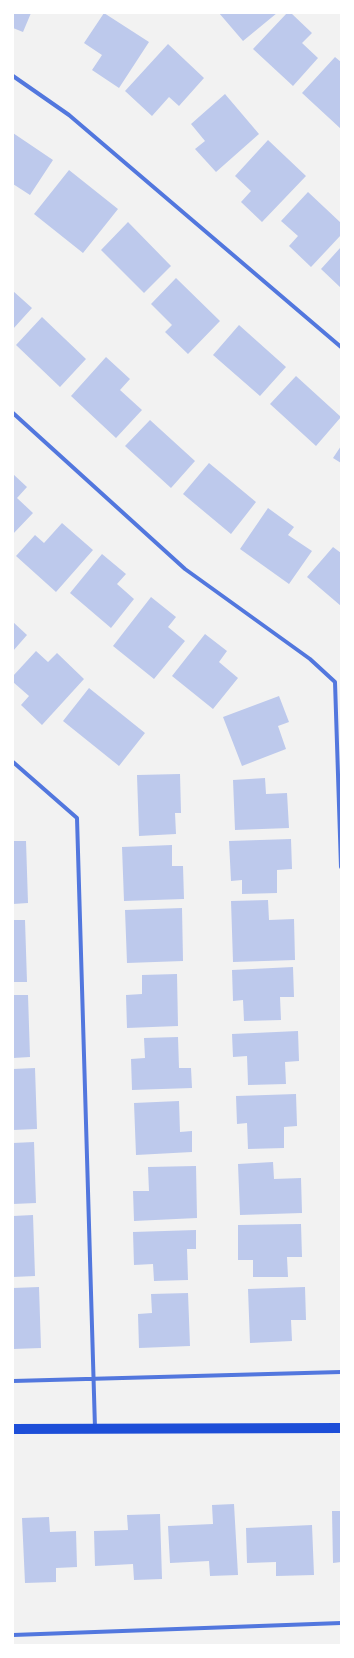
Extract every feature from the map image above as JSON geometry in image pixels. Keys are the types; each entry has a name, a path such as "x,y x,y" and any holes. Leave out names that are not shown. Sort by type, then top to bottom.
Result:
{"main road":[{"path":"13,1429 341,1428"}],"street":[{"path":"13,76 69,115 341,347"},
{"path":"13,413 185,569 310,659 335,682 341,867"},
{"path":"13,762 77,818 95,1429"},
{"path":"13,1381 341,1372"},
{"path":"13,1635 341,1623"}],"building":[{"path":"13,13 31,13 23,32 13,28"},
{"path":"104,13 149,42 119,88 92,70 102,55 84,43"},
{"path":"219,13 277,13 243,41"},
{"path":"287,13 291,13 312,33 302,43 318,58 293,86 253,49"},
{"path":"168,44 204,78 179,106 169,97 152,116 125,91"},
{"path":"335,57 341,62 341,129 302,93"},
{"path":"225,94 259,134 216,172 195,149 205,141 191,124"},
{"path":"13,133 53,160 30,195 13,184"},
{"path":"268,140 306,176 262,222 241,202 251,191 235,176"},
{"path":"69,170 118,209 83,253 34,214"},
{"path":"308,192 341,223 341,235 311,267 289,246 298,236 281,221"},
{"path":"128,222 171,266 144,293 101,250"},
{"path":"341,247 341,288 321,269"},
{"path":"176,278 220,321 188,354 165,332 172,325 151,304"},
{"path":"13,291 32,308 13,329"},
{"path":"42,317 86,359 60,387 16,345"},
{"path":"239,325 286,367 260,396 213,355"},
{"path":"106,357 130,379 120,390 142,410 116,438 71,396"},
{"path":"296,376 341,417 316,446 270,404"},
{"path":"150,420 195,461 171,488 125,446"},
{"path":"341,446 341,463 333,458"},
{"path":"209,463 256,502 231,534 183,494"},
{"path":"13,474 27,487 17,498 33,513 13,534"},
{"path":"268,508 294,527 288,535 312,551 289,584 240,549"},
{"path":"62,523 93,550 56,592 16,556 35,535 44,543"},
{"path":"333,547 341,553 341,606 307,577"},
{"path":"102,554 126,574 117,584 134,599 111,628 70,593"},
{"path":"151,597 176,617 168,627 185,641 154,679 113,646"},
{"path":"13,622 27,635 13,651"},
{"path":"205,634 227,651 219,662 238,678 213,709 172,676"},
{"path":"36,651 48,662 57,653 84,679 42,725 21,705 29,696 13,682 13,676"},
{"path":"89,688 145,733 119,766 63,721"},
{"path":"279,696 289,722 278,726 286,749 242,766 223,717"},
{"path":"180,774 181,813 175,813 176,834 139,836 137,775"},
{"path":"265,778 266,794 287,793 289,828 235,830 233,780"},
{"path":"291,839 292,869 277,870 277,893 242,894 242,880 231,881 229,841"},
{"path":"13,841 26,841 28,903 13,904"},
{"path":"172,845 172,866 183,866 184,899 124,901 122,847"},
{"path":"268,900 269,920 294,919 295,960 233,962 231,901"},
{"path":"182,908 183,961 127,963 125,910"},
{"path":"13,920 25,920 27,982 13,982"},
{"path":"293,967 294,997 280,997 281,1020 244,1021 243,1000 233,1001 232,970"},
{"path":"177,974 178,1026 127,1028 126,995 142,994 142,975"},
{"path":"13,995 28,995 30,1057 13,1058"},
{"path":"298,1031 299,1061 285,1062 286,1084 248,1085 247,1056 233,1057 232,1034"},
{"path":"178,1037 179,1068 191,1068 192,1088 132,1090 131,1059 145,1058 144,1038"},
{"path":"35,1068 37,1129 13,1130 13,1069"},
{"path":"296,1094 297,1126 284,1127 284,1148 248,1149 247,1123 237,1124 236,1096"},
{"path":"179,1101 180,1132 192,1131 192,1152 136,1155 134,1103"},
{"path":"34,1142 36,1203 13,1204 13,1143"},
{"path":"273,1162 274,1179 301,1178 302,1213 240,1215 238,1164"},
{"path":"196,1166 197,1218 134,1221 133,1191 149,1191 148,1167"},
{"path":"33,1215 35,1276 13,1277 13,1216"},
{"path":"301,1224 302,1257 287,1257 288,1277 253,1277 253,1260 238,1260 238,1225"},
{"path":"196,1230 196,1249 187,1249 188,1280 154,1281 153,1264 134,1265 133,1232"},
{"path":"39,1287 41,1348 13,1349 13,1288"},
{"path":"305,1287 306,1320 291,1320 292,1341 250,1343 248,1289"},
{"path":"188,1293 190,1346 139,1348 138,1314 152,1313 151,1294"},
{"path":"234,1504 238,1575 210,1576 209,1561 170,1563 168,1526 213,1524 212,1505"},
{"path":"332,1511 341,1511 341,1562 333,1563"},
{"path":"160,1514 162,1579 134,1580 133,1564 95,1566 94,1531 128,1530 127,1515"},
{"path":"49,1517 50,1532 76,1531 77,1567 56,1568 56,1582 25,1583 22,1518"},
{"path":"312,1525 314,1575 276,1576 276,1562 247,1563 246,1528"}]}
